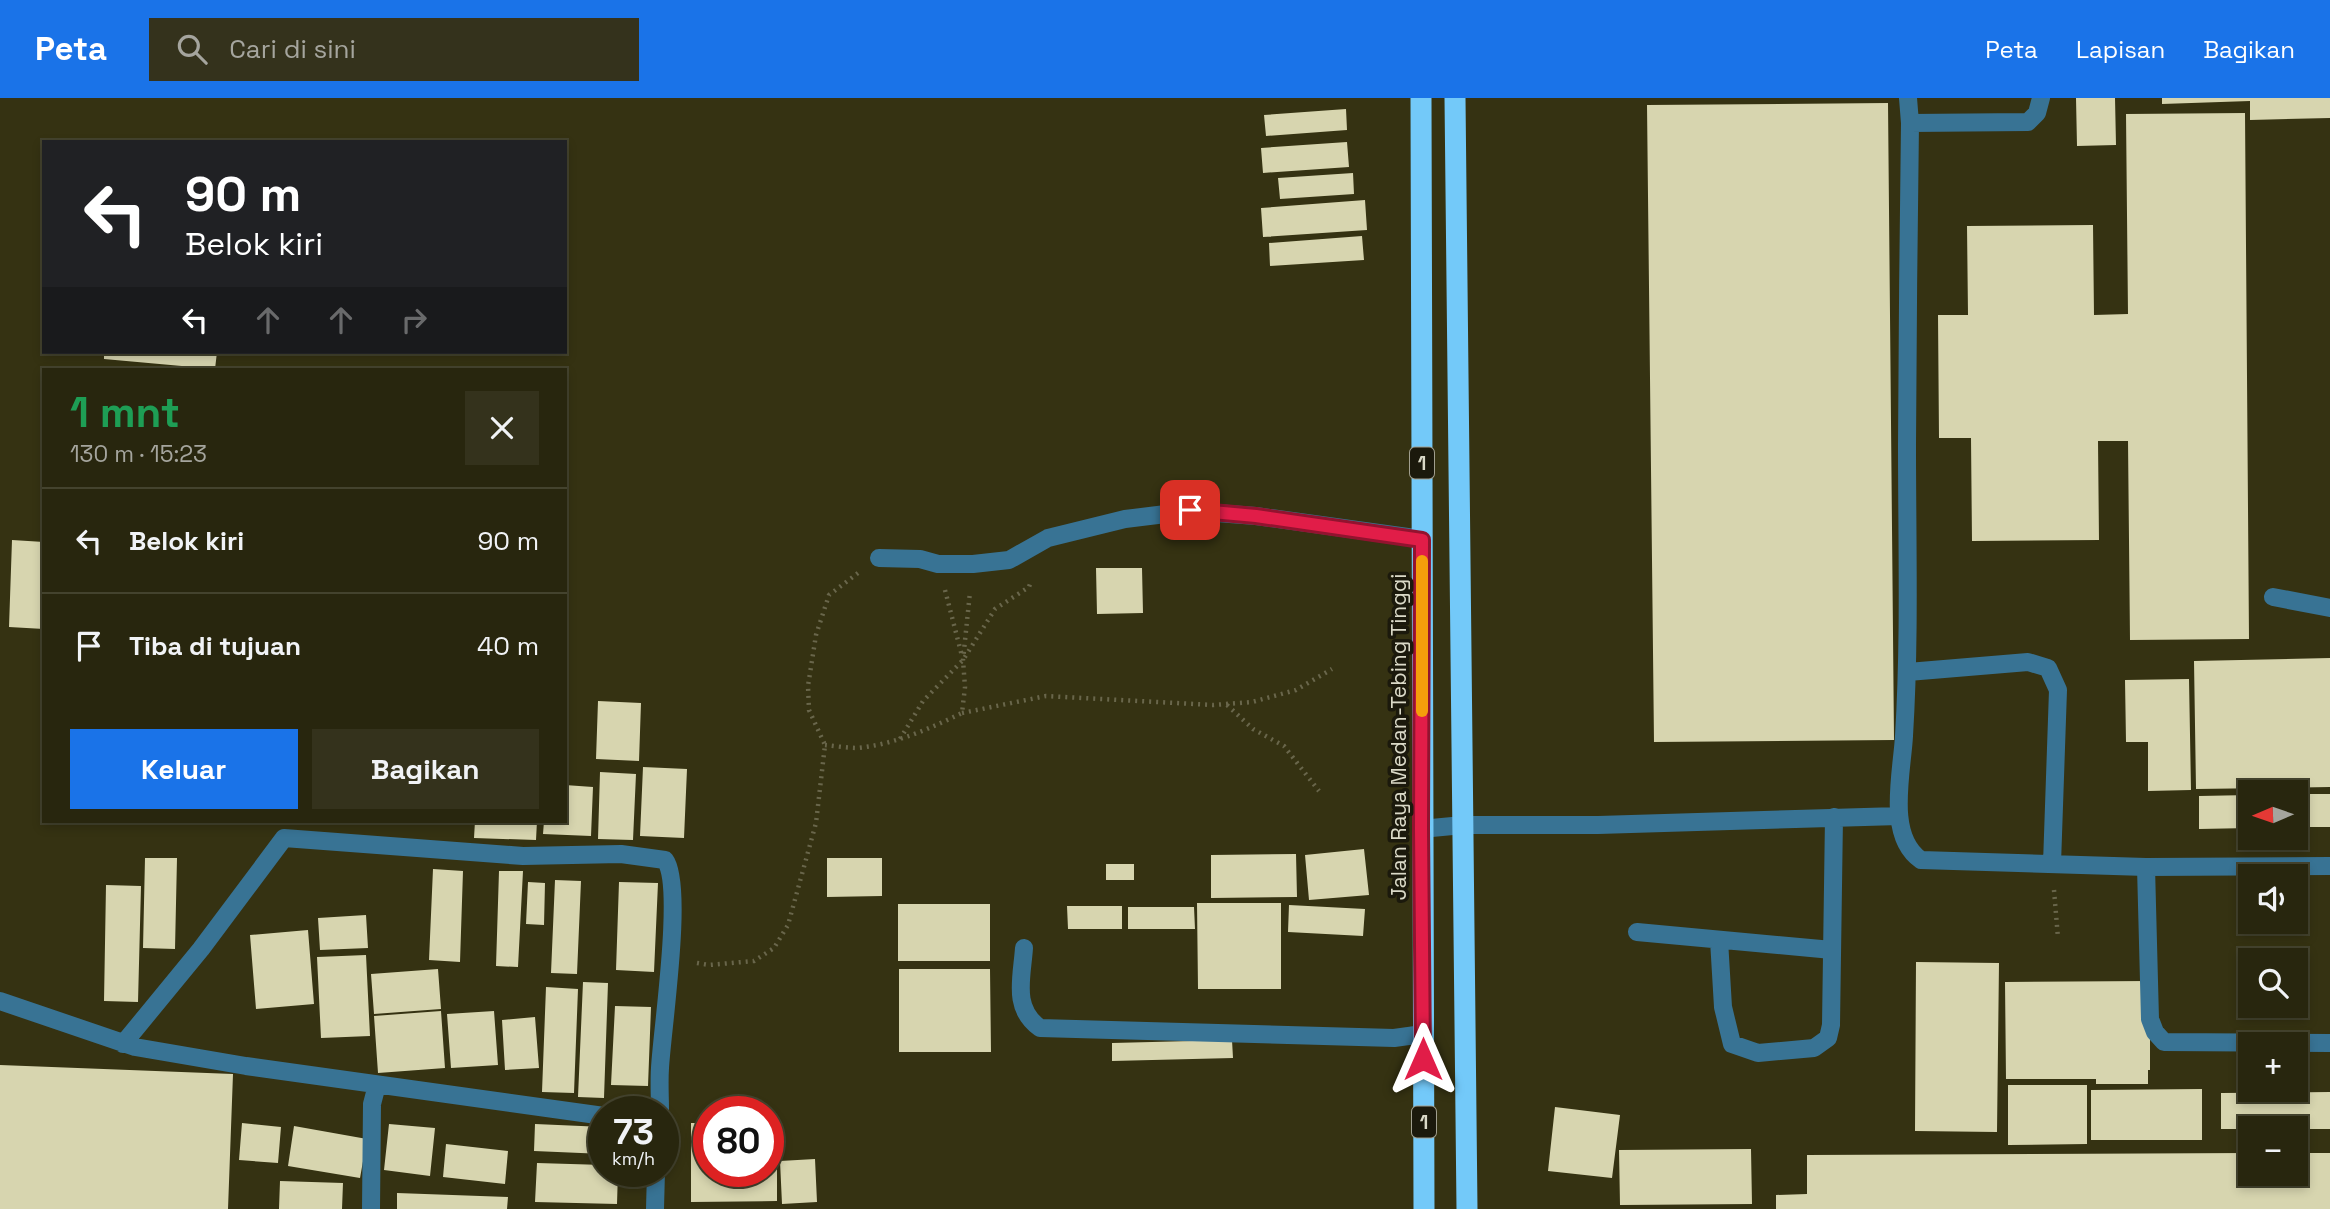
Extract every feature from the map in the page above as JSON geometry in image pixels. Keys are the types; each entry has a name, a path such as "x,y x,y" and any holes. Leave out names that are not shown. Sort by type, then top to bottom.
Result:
{"highway":[{"name":"Jalan Raya Medan-Tebing Tinggi","path":"1421,98 1424,1209"},
{"name":"1","path":"1455,98 1467,1209"}],"street":[{"path":"1908,98 1908,672 1899,816 1903,839 1911,853 1921,860 2146,867 2330,866"},
{"path":"1910,123 2028,122 2038,113 2041,98"},
{"path":"879,558 919,559 939,564 1009,560 1048,538 1125,519 1190,510 1256,516 1422,540"},
{"path":"2273,597 2330,608"},
{"path":"1908,672 2028,662 2048,668 2058,690 2052,864"},
{"path":"1421,829 1463,825 1598,825 1899,816"},
{"path":"1719,940 1723,1007 1732,1044 1758,1053 1814,1048 1828,1038 1831,1025 1834,817"},
{"path":"123,1044 193,959 284,830 523,856 621,854 665,860 673,886 660,1096"},
{"path":"2146,867 2150,1019 2155,1032 2164,1042 2330,1043"},
{"path":"1637,932 1832,950"},
{"path":"1024,947 1021,1004 1028,1020 1040,1028 1394,1038 1423,1034"},
{"path":"0,1001 123,1044 246,1066 588,1114"},
{"path":"371,1209 372,1104 377,1085"},
{"path":"655,1209 656,1187"}],"path":[{"path":"900,739 923,701 963,660 995,609 1029,587 1048,538"},
{"path":"670,959 709,965 754,961 774,948 788,925 816,823 825,744 809,710 808,686 816,635 830,595 879,558"},
{"path":"939,564 963,660 965,687 962,713"},
{"path":"963,660 974,564"},
{"path":"825,744 856,748 900,739 927,730 962,713 1046,696 1213,705 1252,702 1296,690 1332,669"},
{"path":"1226,704 1253,729 1284,746 1319,791"},
{"path":"2052,864 2058,938"}],"building":[{"path":"2076,98 2115,98 2116,145 2077,146"},
{"path":"2162,98 2330,98 2330,118 2250,120 2250,101 2162,104"},
{"path":"1888,103 1894,740 1654,742 1647,105"},
{"path":"1346,109 1347,130 1266,136 1264,115"},
{"path":"2245,113 2249,639 2130,640 2128,441 2098,441 2099,540 1972,541 1971,438 1939,438 1938,315 1968,315 1967,226 2093,225 2094,315 2128,314 2126,114"},
{"path":"1347,142 1349,167 1263,173 1261,148"},
{"path":"1353,173 1354,194 1280,199 1278,178"},
{"path":"1365,200 1367,230 1263,237 1261,208"},
{"path":"1362,236 1364,260 1270,266 1269,243"},
{"path":"104,354 217,354 215,368 104,359"},
{"path":"12,540 42,542 42,629 9,627"},
{"path":"1096,568 1142,568 1143,613 1097,614"},
{"path":"2330,658 2330,787 2308,787 2308,780 2238,780 2238,788 2196,789 2194,661"},
{"path":"2189,679 2191,790 2148,791 2148,742 2126,742 2125,680"},
{"path":"598,701 641,703 639,761 596,759"},
{"path":"643,767 687,769 684,838 640,836"},
{"path":"600,772 636,774 633,840 598,839"},
{"path":"567,785 593,787 591,836 543,834 544,823 567,823"},
{"path":"2308,794 2330,794 2330,827 2308,827"},
{"path":"2238,795 2238,828 2199,829 2199,796"},
{"path":"475,823 537,823 536,840 474,838"},
{"path":"1364,849 1369,895 1309,900 1305,855"},
{"path":"1296,854 1297,897 1211,898 1211,855"},
{"path":"145,858 177,858 175,949 143,948"},
{"path":"827,858 882,858 882,896 827,897"},
{"path":"1106,864 1134,864 1134,880 1106,880"},
{"path":"433,869 463,871 460,962 429,960"},
{"path":"499,871 523,871 518,967 496,966"},
{"path":"555,880 581,881 577,974 551,973"},
{"path":"528,882 545,883 544,925 526,924"},
{"path":"619,882 658,883 654,972 616,970"},
{"path":"106,885 141,886 138,1002 104,1001"},
{"path":"1197,903 1281,903 1281,989 1198,989"},
{"path":"898,904 990,904 990,961 898,961"},
{"path":"1289,905 1365,909 1363,936 1288,932"},
{"path":"1067,906 1122,906 1122,929 1068,929"},
{"path":"1128,907 1194,907 1195,929 1128,929"},
{"path":"366,915 368,948 320,950 318,918"},
{"path":"308,930 314,1004 256,1009 250,935"},
{"path":"366,955 370,1036 321,1038 317,957"},
{"path":"1916,962 1999,963 1997,1132 1915,1131"},
{"path":"438,969 441,1009 374,1014 371,974"},
{"path":"899,969 990,969 991,1052 899,1052"},
{"path":"2150,981 2148,1084 2096,1084 2096,1079 2006,1079 2005,982"},
{"path":"583,982 608,983 604,1096 578,1097"},
{"path":"546,987 578,989 574,1093 542,1092"},
{"path":"615,1006 651,1007 648,1086 611,1085"},
{"path":"441,1011 445,1068 378,1073 374,1016"},
{"path":"494,1011 498,1065 451,1068 447,1014"},
{"path":"535,1017 539,1068 505,1070 502,1020"},
{"path":"1232,1040 1233,1058 1112,1061 1112,1043"},
{"path":"0,1065 233,1074 228,1209 0,1209"},
{"path":"2008,1085 2087,1085 2087,1144 2008,1145"},
{"path":"2202,1089 2202,1140 2091,1140 2091,1090"},
{"path":"2308,1092 2330,1092 2330,1129 2308,1129 2308,1116 2238,1116 2238,1129 2221,1129 2221,1093 2238,1093 2238,1102 2308,1102"},
{"path":"1555,1107 1620,1115 1612,1178 1548,1171"},
{"path":"242,1123 281,1127 278,1163 239,1160"},
{"path":"691,1123 693,1187 777,1187 777,1201 691,1202"},
{"path":"389,1124 435,1128 430,1176 384,1170"},
{"path":"535,1124 588,1126 588,1153 534,1151"},
{"path":"294,1126 367,1139 360,1178 288,1166"},
{"path":"446,1144 508,1151 505,1184 443,1177"},
{"path":"1751,1149 1752,1204 1620,1205 1619,1150"},
{"path":"2238,1153 2238,1186 2308,1186 2308,1153 2330,1153 2330,1209 1776,1209 1776,1195 1807,1194 1807,1155"},
{"path":"815,1159 817,1202 782,1204 784,1161"},
{"path":"537,1163 588,1165 588,1187 618,1187 617,1204 535,1202"},
{"path":"280,1181 343,1183 342,1209 279,1209"},
{"path":"397,1193 508,1197 507,1209 397,1209"}],"slow traffic":[{"path":"1422,561 1422,711"}],"route":[{"path":"1190,510 1256,516 1422,540 1423,1059"}]}
